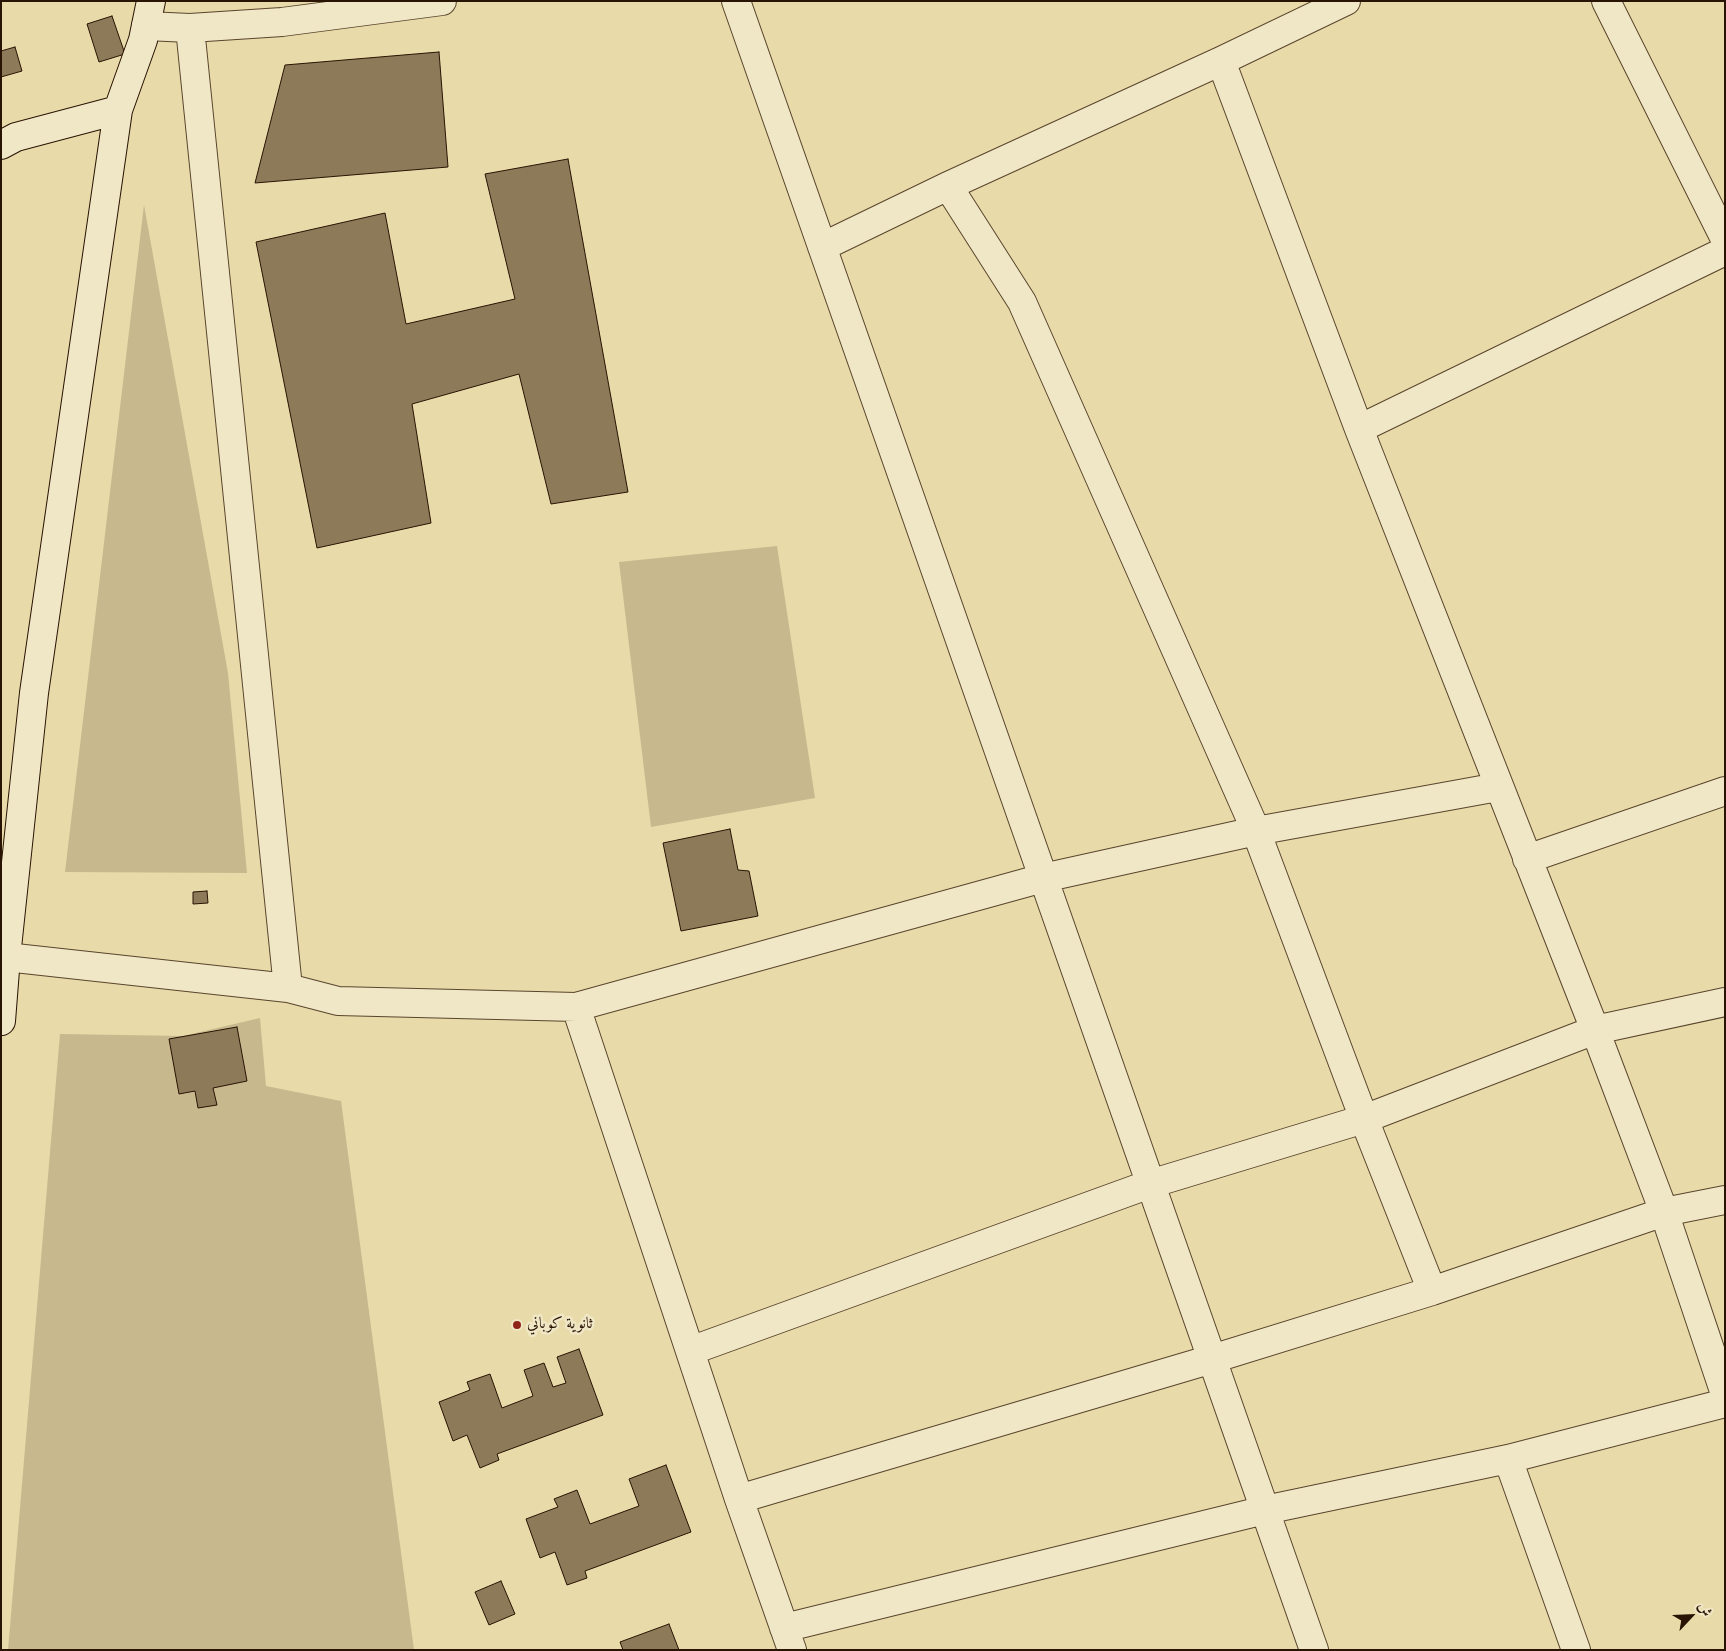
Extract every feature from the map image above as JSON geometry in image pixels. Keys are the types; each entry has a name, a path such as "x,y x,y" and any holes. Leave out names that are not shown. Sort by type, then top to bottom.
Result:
{"street":[{"path":"1,1020 34,694 118,110 143,40 149,14 190,28 286,12 442,1"},
{"path":"736,1 1314,1650"},
{"path":"822,247 948,186 1221,61 1346,1"},
{"path":"1606,1 1725,239"},
{"path":"190,28 288,988"},
{"path":"1221,61 1359,430 1595,1030 1664,1212 1725,1394"},
{"path":"1,144 16,137 118,110"},
{"path":"948,186 1022,302 1256,832 1364,1119 1432,1291"},
{"path":"1359,430 1725,250"},
{"path":"6,957 288,988 338,1001 576,1007 1043,878 1256,832 1498,787"},
{"path":"1527,859 1725,791"},
{"path":"690,1351 1150,1184 1364,1119 1595,1030 1725,1002"},
{"path":"576,1007 739,1499 788,1639 1264,1510 1508,1459 1725,1403"},
{"path":"739,1499 1212,1359 1432,1291 1664,1212 1725,1200"},
{"path":"1508,1459 1576,1650"}],"shaded area":[{"path":"144,205 228,673 247,873 65,872"},
{"path":"777,546 815,798 651,827 619,562"},
{"path":"260,1018 266,1086 341,1101 414,1650 8,1650 60,1034 183,1036"}],"building":[{"path":"112,16 125,54 99,62 87,24"},
{"path":"15,47 22,71 1,77 1,51"},
{"path":"439,52 448,167 255,183 285,65"},
{"path":"568,159 628,492 551,504 519,374 412,404 431,523 317,548 256,242 385,213 406,324 515,299 485,174"},
{"path":"730,829 738,870 749,871 758,916 681,931 663,843"},
{"path":"207,891 208,903 193,904 193,892"},
{"path":"237,1027 247,1081 213,1088 217,1105 198,1108 195,1091 179,1094 169,1039"},
{"path":"579,1349 603,1415 497,1454 499,1460 480,1468 467,1435 453,1441 439,1402 470,1390 467,1382 490,1374 502,1408 533,1396 524,1370 544,1363 553,1387 566,1383 557,1357"},
{"path":"666,1465 691,1532 585,1571 587,1578 567,1585 555,1552 540,1558 526,1519 558,1507 554,1499 577,1490 590,1524 639,1506 629,1479"},
{"path":"501,1581 515,1614 489,1625 475,1592"},
{"path":"669,1624 679,1650 623,1650 620,1642"}],"place":[{"name":"ثانوية كوباني","path":"517,1325"}]}
